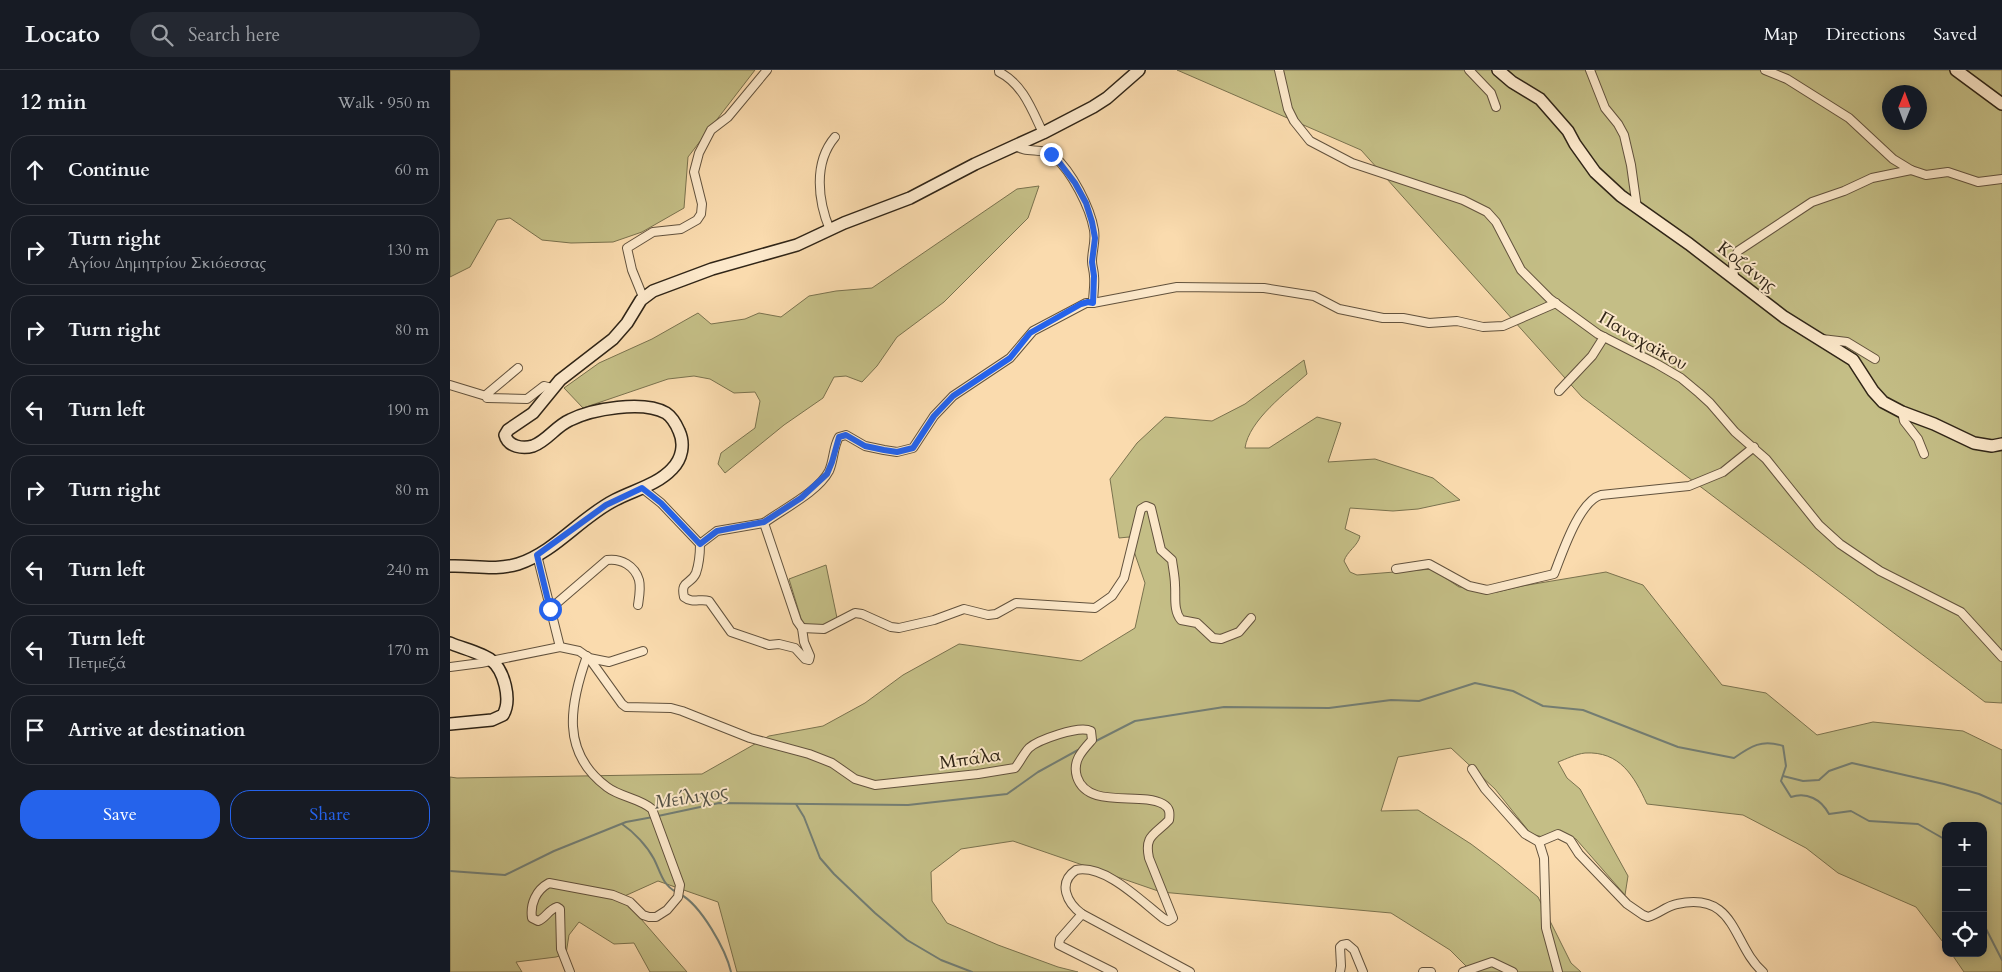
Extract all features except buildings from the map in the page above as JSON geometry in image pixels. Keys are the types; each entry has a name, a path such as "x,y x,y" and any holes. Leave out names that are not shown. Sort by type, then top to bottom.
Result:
{"street":[{"path":"644,297 634,279 627,248 653,232 682,229 697,220 701,214 702,204 694,172 699,153 711,130 728,117 767,70"},
{"path":"999,70 999,72 1015,82 1027,99 1043,133"},
{"path":"450,566 499,568 520,563 537,555 606,505 642,488 671,470 680,455 682,445 680,433 670,416 664,412 650,409 611,408 569,420 536,445 523,448 510,443 505,435 508,430 528,418 552,388 578,364 613,339 627,323 644,297 670,283 797,245 910,198 1102,102 1139,70"},
{"name":"Παναχαϊκου","path":"1279,70 1288,109 1294,121 1310,141 1352,163 1463,200 1483,209 1496,222 1523,273 1556,303 1604,338 1681,378 1710,402 1731,428 1754,447 1793,491 1819,525 1840,544 1880,571 1961,612 2002,657"},
{"path":"1469,70 1491,93 1496,107"},
{"name":"Κοζάνης","path":"1498,70 1512,82 1540,99 1568,131 1595,172 1637,208 1689,244 1784,317 1853,360 1878,397 1891,407 1934,424 1974,443 1992,446 2002,444"},
{"path":"1590,70 1605,108 1624,135 1632,165 1637,208"},
{"path":"1765,70 1787,79 1849,118 1893,159 1911,170 1926,175 1952,173 1978,182 2002,179"},
{"path":"1956,70 2002,104"},
{"path":"830,230 821,203 820,175 826,152 835,137"},
{"path":"1014,145 1021,149 1046,152 1053,155 1070,176 1083,197 1092,222 1095,238 1092,262 1094,276 1093,303"},
{"path":"1734,279 1734,262 1738,251 1798,210 1812,202 1844,191 1872,178 1911,170"},
{"path":"764,522 797,622 802,628 804,642 810,658 807,661 795,648 779,644 769,644 731,632 709,601 689,600 684,596 683,589 685,584 694,577 697,571 700,544 717,531 764,522 801,498 824,478 832,462 839,437 846,435 865,446 892,451 905,451 913,448 930,420 946,402 1005,362 1014,354 1030,333 1081,304 1177,287 1264,288 1314,296 1339,309 1383,318 1403,318 1429,323 1457,321 1483,327 1503,326 1556,303"},
{"path":"1559,391 1592,356 1604,338"},
{"path":"1820,339 1847,342 1875,359"},
{"path":"486,396 490,389 518,368"},
{"path":"450,385 486,396 489,399 525,400 544,386 552,388"},
{"path":"1902,412 1906,424 1918,439 1924,454"},
{"path":"1396,569 1429,564 1469,586 1487,590 1554,574 1569,533 1594,498 1602,495 1689,486 1723,472 1754,447"},
{"path":"642,488 661,503 700,544"},
{"path":"802,628 824,629 855,613 862,614 891,627 899,628 934,620 958,609 988,615 996,614 1016,603 1095,608 1112,596 1124,578 1141,509 1146,506 1151,508 1161,550 1172,560 1175,582 1175,607 1178,616 1182,620 1197,623 1213,638 1221,639 1239,632 1251,618"},
{"path":"537,555 560,647"},
{"path":"550,609 607,560 617,559 629,565 639,581 638,605"},
{"path":"450,644 492,661 502,678 507,706 503,715 492,720 450,724"},
{"path":"450,667 492,661 560,647 579,651 588,657 609,662 643,651"},
{"path":"570,972 561,949 560,909 553,909 542,919 532,918 531,911 534,898 543,886 548,883 614,895 630,902 644,915 650,917 656,917 667,910 679,894 678,877 648,805 608,788 585,767 576,749 572,731 577,685 588,657"},
{"name":"Μπάλα","path":"588,657 626,707 671,708 682,711 750,738 809,754 832,763 856,779 875,785 1015,768 1030,748 1064,732 1087,729 1091,731 1092,740 1080,753 1076,761 1078,779 1091,793 1101,796 1161,803 1168,808 1170,813 1169,820 1151,835 1147,842 1147,849 1173,918 1168,921 1163,918 1106,874 1082,869 1071,874 1066,887 1068,901 1082,914 1190,972"},
{"path":"1472,769 1485,789 1525,834 1540,842 1544,858 1546,928 1558,972"},
{"path":"1540,842 1558,834 1570,840 1579,854 1627,904 1648,917 1668,906 1678,903 1702,903 1713,906 1722,912 1732,923 1754,962 1764,972"},
{"path":"1082,914 1060,939 1059,945 1112,972"},
{"path":"1340,972 1342,966 1340,947 1347,944 1354,950 1363,972"},
{"path":"1463,972 1492,962 1513,972"},
{"path":"1423,972 1431,972"}],"shaded area":[{"path":"450,70 755,70 688,157 684,208 642,232 613,242 571,243 542,240 510,218 497,220 470,267 450,277"},
{"path":"1177,70 2002,70 2002,703 1985,702 1582,397 1361,150"},
{"path":"1039,186 1028,218 944,302 897,337 877,366 862,382 846,376 834,377 823,398 784,425 725,473 718,464 721,453 755,428 760,401 755,392 734,393 710,379 694,376 668,379 583,408 564,388 599,363 652,339 698,313 711,324 745,319 759,313 781,317 809,296 836,291 872,288 1017,189"},
{"path":"1304,360 1307,374 1261,417 1248,438 1245,448 1269,448 1317,417 1341,423 1328,462 1375,459 1433,478 1460,500 1418,509 1393,511 1350,508 1345,529 1360,536 1344,561 1350,572 1357,575 1432,569 1459,587 1484,587 1497,592 1606,572 1643,585 1722,685 1766,693 1817,735 1873,722 1963,731 2002,750 2002,972 1964,972 1954,957 1987,957 1987,822 1942,822 1942,941 1916,907 1838,873 1806,848 1743,815 1647,804 1631,775 1617,761 1608,756 1597,753 1585,753 1558,762 1567,778 1580,789 1628,876 1625,895 1576,839 1557,831 1543,837 1531,834 1495,789 1451,748 1398,757 1381,811 1418,810 1471,844 1499,865 1538,897 1571,963 1581,972 1472,972 1450,950 1391,913 1161,892 1013,841 961,849 931,872 932,901 947,923 998,945 1058,967 1078,972 737,972 718,902 658,881 618,899 628,904 687,972 650,972 634,943 614,944 579,922 569,935 566,954 516,962 522,972 450,972 450,777 702,774 769,736 823,726 865,703 903,675 959,644 1081,661 1135,628 1145,583 1129,537 1119,538 1110,479 1137,443 1165,417 1212,421 1245,404"},
{"path":"826,565 837,618 827,627 803,625 789,579"}],"waterway":[{"path":"1094,742 1135,721 1224,707 1329,708 1391,700 1419,701 1475,683 1513,691 1543,706 1583,710 1678,747 1734,758 1757,745 1769,743 1783,746 1786,766 1781,781 1791,797 1803,795 1813,798 1822,804 1829,814 1851,811 1869,821 1918,824 1942,838"},
{"name":"Μείλιχος","path":"658,816 719,803 908,805 1007,794 1038,772 1078,750"},
{"path":"1783,776 1803,781 1819,780 1829,771 1852,763 1944,784 1979,794 2002,804"},
{"path":"796,804 804,817 820,858 834,874 907,940 941,960 972,972"},
{"name":"Μείλιχος","path":"450,871 505,875 554,851 626,822 653,817"},
{"path":"622,824 644,844 665,882 676,892"},
{"path":"680,894 696,908 712,929 724,952 731,972"},
{"path":"1987,931 2002,960"}],"route":[{"path":"550,609 537,555 613,501 642,488 681,522 700,544 717,531 764,522 801,498 824,478 835,454 839,437 846,435 865,446 897,452 913,448 930,420 946,402 960,391 1000,367 1014,354 1030,333 1081,304 1093,303 1094,276 1092,262 1095,238 1092,222 1086,203 1075,183 1051,154"}]}
